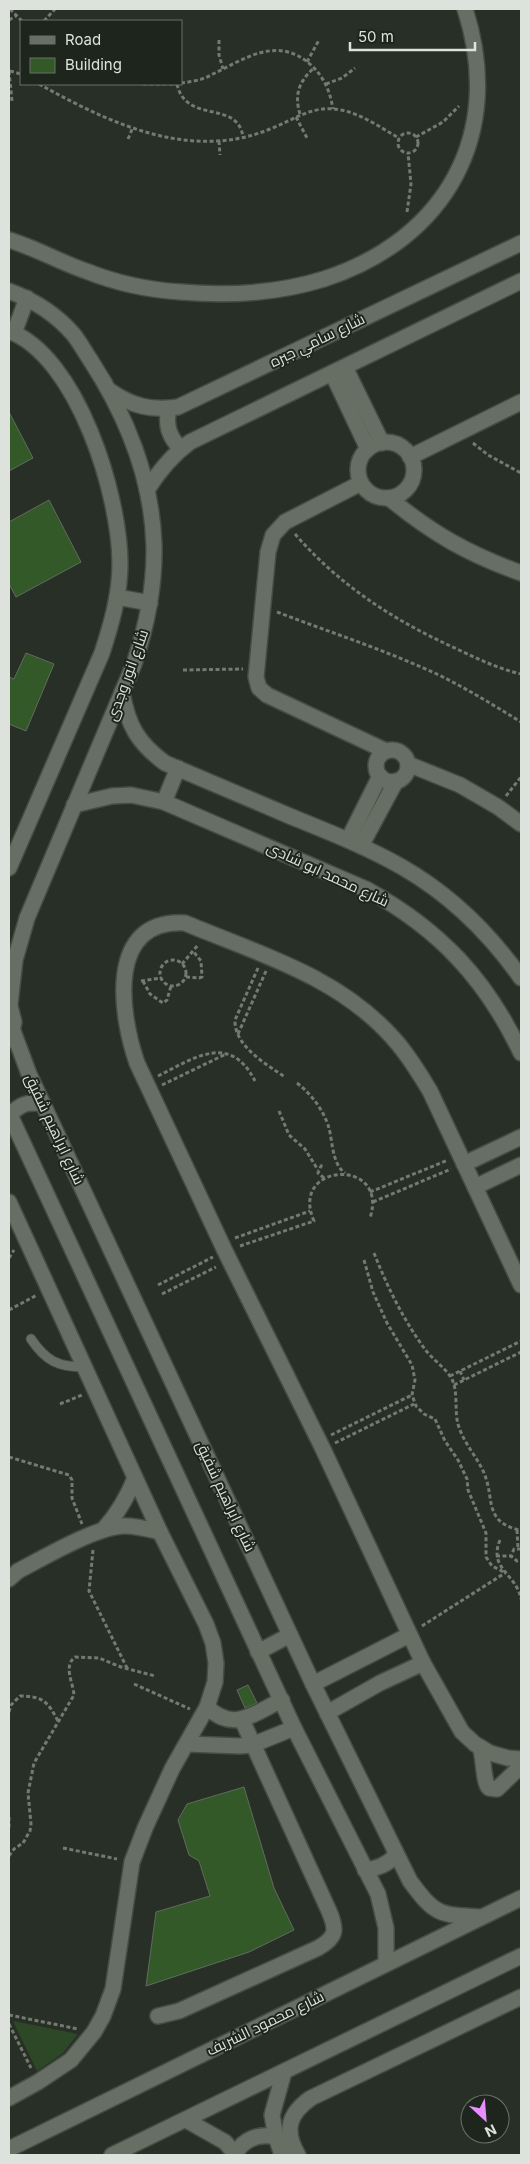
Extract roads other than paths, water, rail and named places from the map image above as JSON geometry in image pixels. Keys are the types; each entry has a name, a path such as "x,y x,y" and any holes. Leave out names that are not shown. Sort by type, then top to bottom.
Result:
{"street":[{"path":"9,240 52,256 84,271 116,281 148,288 214,294 279,288 323,279 370,259 402,237 438,204 458,174 473,131 478,86 476,50 465,9"},
{"name":"شارع سامي جبره","path":"110,391 125,401 142,407 169,408 194,400 521,243"},
{"path":"147,490 158,472 180,449 209,432 521,281"},
{"name":"شارع انور وجدى","path":"9,291 27,298 49,312 74,335 110,391 125,422 147,490 154,545 150,603 144,635 122,692 26,918 15,960 9,1003"},
{"path":"12,332 27,298"},
{"name":"شارع انور وجدى","path":"9,868 102,653 112,624 120,566 116,511 93,438 60,374 45,356 27,340 12,332"},
{"path":"338,370 375,446"},
{"path":"410,457 521,402"},
{"path":"169,408 167,417 170,435 180,449"},
{"path":"393,443 403,448 410,457 414,467 413,478 408,488 399,495 389,498 378,497 368,492 361,483 358,474 359,465 375,446 393,443"},
{"path":"355,843 396,782 406,775 407,759 400,752 386,751 267,696 259,688 256,669 262,606 270,543 273,535 285,522 361,483"},
{"path":"389,498 418,522 451,544 521,573"},
{"path":"117,597 150,603"},
{"path":"122,692 126,714 135,733 148,750 166,763 355,843 403,868 463,912 489,938 521,978"},
{"path":"386,751 376,762 377,772 387,781 396,782"},
{"path":"408,764 460,785 498,807 521,824"},
{"path":"164,802 178,768"},
{"path":"355,843 380,776"},
{"name":"شارع محمد ابو شادى","path":"74,805 112,796 131,796 164,802 368,890 418,920 454,953 480,981 496,1005 521,1053"},
{"path":"521,1285 430,1091 394,1038 371,1016 346,996 319,979 185,923 171,922 157,926 145,932 135,942 129,955 124,984 126,1024 131,1044 148,1086 321,1445 423,1663 462,1732 490,1752 508,1758 521,1759"},
{"name":"شارع ابراهيم شفيق","path":"9,1003 14,1022 11,1037 313,1684 396,1855 410,1881 424,1900 435,1910 448,1916 481,1917"},
{"path":"43,1104 28,1103 21,1105 9,1114 258,1652 294,1728 378,1894 386,1928 386,1964"},
{"path":"462,1159 521,1137"},
{"path":"475,1187 521,1165"},
{"path":"9,1202 12,1217 49,1289 160,1532 206,1624 213,1642 216,1663 215,1682 204,1711 172,1770 145,1828 132,1862 112,1989 103,2016 94,2032 71,2060 38,2082 9,2098"},
{"path":"104,1529 128,1497 135,1478"},
{"path":"9,1579 18,1571 104,1529 123,1526 142,1527 160,1532"},
{"path":"258,1652 290,1635"},
{"path":"313,1684 409,1635"},
{"path":"327,1713 380,1683 423,1663"},
{"path":"204,1711 230,1721 242,1720 282,1700"},
{"path":"158,2016 179,2011 318,1948 330,1942 334,1933 334,1924 330,1911 242,1720"},
{"path":"187,1744 224,1747 252,1744 294,1728"},
{"path":"480,1746 485,1780 489,1788 497,1789 521,1766"},
{"path":"365,1870 380,1867 390,1862 396,1855"},
{"name":"شارع محمود الشريف","path":"9,2149 521,1898"},
{"path":"112,2155 521,1956"},
{"path":"298,2155 289,2134 291,2119 299,2106 311,2098 521,1997"},
{"path":"282,2155 272,2115 284,2072"},
{"path":"186,2120 226,2142 236,2155 243,2143 249,2139 262,2135 276,2137"}],"lane":[{"path":"31,1339 40,1353 53,1362 68,1367 84,1367"}]}
